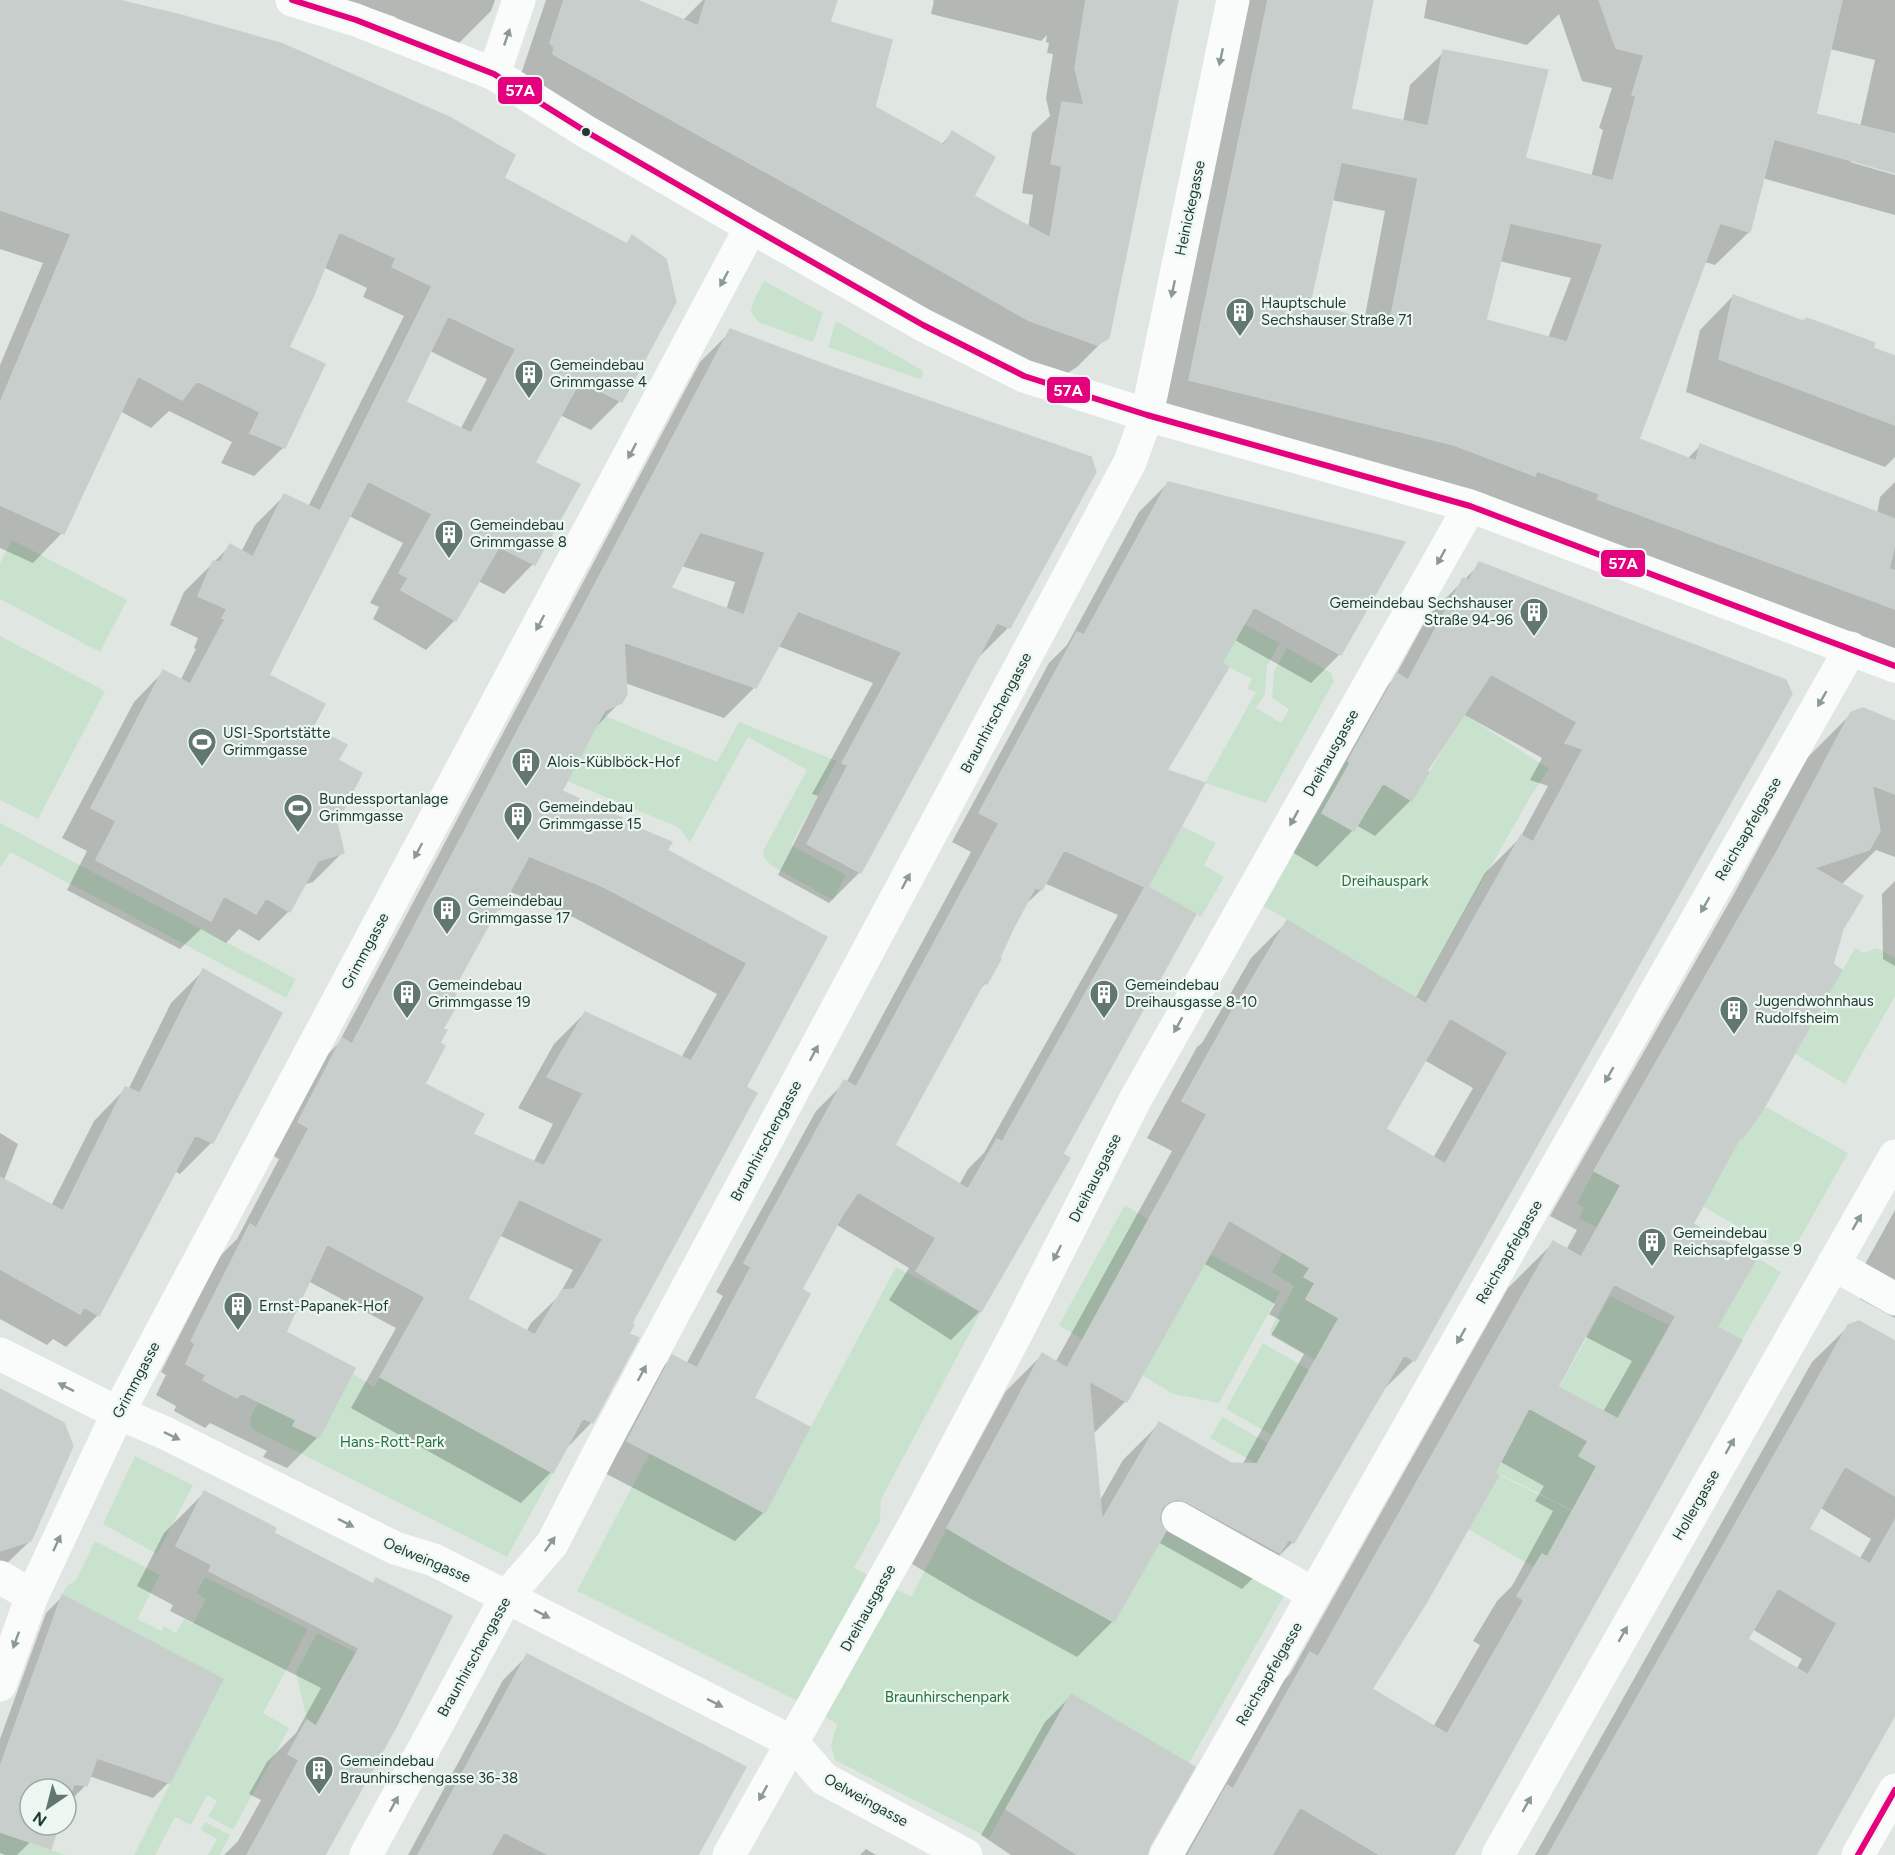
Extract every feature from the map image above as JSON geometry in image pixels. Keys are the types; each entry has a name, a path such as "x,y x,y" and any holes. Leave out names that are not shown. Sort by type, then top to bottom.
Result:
{"street":[{"path":"292,0 356,20 494,74 585,131 751,227 923,325 1024,376 1147,416 1470,506 1895,666"},
{"path":"494,74 519,0"},
{"name":"Heinickegasse","path":"1147,416 1233,0"},
{"name":"Grimmgasse","path":"0,1685 32,1596 118,1413 751,227"},
{"name":"Braunhirschengasse","path":"366,1855 507,1596 552,1544 1130,462 1147,416"},
{"name":"Dreihausgasse","path":"729,1855 938,1480 1136,1100 1470,506"},
{"name":"Reichsapfelgasse","path":"1166,1855 1851,648"},
{"name":"Hollergasse","path":"1498,1855 1895,1156"},
{"path":"1833,1264 1895,1299"},
{"name":"Oelweingasse","path":"0,1354 118,1413 163,1432 395,1548 434,1560 792,1742 824,1779 966,1855"},
{"path":"1178,1518 1314,1594"},
{"path":"0,1577 32,1596"},
{"path":"1858,1855 1895,1790"}],"green space":[{"path":"764,281 823,313 813,342 758,322 751,311"},
{"path":"836,321 922,370 923,375 920,379 828,347"},
{"path":"12,540 127,600 100,652 0,599 0,563"},
{"path":"1244,624 1280,643 1267,666 1265,694 1256,708 1281,723 1289,709 1272,698 1274,671 1287,648 1331,673 1334,681 1266,803 1205,783 1256,692 1247,689 1252,679 1222,663"},
{"path":"0,636 105,691 38,819 0,800"},
{"name":"Dreihauspark","path":"1464,714 1549,769 1532,794 1416,997 1264,906 1347,760 1412,801"},
{"path":"603,715 717,762 739,722 837,761 791,845 846,875 833,900 772,866 764,858 763,851 807,770 748,737 690,842 678,827 567,781"},
{"path":"0,823 296,979 286,998 10,852 1,867"},
{"path":"1181,826 1216,843 1204,865 1224,877 1201,917 1148,887"},
{"path":"1855,948 1864,953 1877,948 1895,958 1895,996 1845,1084 1795,1054"},
{"path":"1766,1107 1848,1153 1790,1256 1702,1206 1713,1165 1753,1124"},
{"path":"1594,1171 1621,1185 1597,1228 1579,1218 1584,1208 1577,1203"},
{"path":"1125,1205 1149,1220 1083,1340 1059,1325"},
{"path":"1283,1252 1310,1268 1304,1277 1315,1283 1306,1299 1339,1318 1315,1360 1269,1332 1294,1286 1272,1272"},
{"path":"1210,1254 1280,1292 1219,1403 1173,1394 1142,1375"},
{"path":"1757,1258 1781,1272 1742,1340 1717,1327"},
{"name":"Braunhirschenpark","path":"896,1267 981,1312 881,1499 880,1521 854,1568 911,1597 947,1528 1114,1622 1166,1530 1285,1594 1189,1763 1071,1694 989,1838 835,1760 831,1745 837,1724 795,1700 577,1591 650,1453 765,1513"},
{"path":"1610,1296 1669,1325 1618,1416 1625,1419 1592,1435 1579,1455 1597,1466 1573,1510 1487,1468 1521,1404 1569,1430 1586,1401 1559,1388"},
{"path":"1263,1343 1309,1370 1272,1435 1226,1409"},
{"name":"Hans-Rott-Park","path":"352,1373 374,1387 380,1377 553,1473 507,1557 251,1427 251,1416 259,1402 296,1420 293,1426 319,1438"},
{"path":"1222,1417 1268,1443 1257,1464 1210,1438"},
{"path":"135,1456 193,1485 157,1554 103,1524"},
{"path":"1499,1475 1576,1513 1551,1559 1542,1554 1534,1567 1468,1529"},
{"path":"95,1541 160,1575 137,1619 161,1631 164,1626 176,1633 184,1619 193,1624 206,1599 196,1593 205,1577 308,1629 263,1713 289,1728 233,1830 208,1816 217,1801 207,1795 191,1825 175,1817 155,1855 134,1855 223,1679 62,1595 67,1586 76,1580"},
{"path":"317,1633 361,1655 316,1726 307,1720 296,1672"},
{"path":"205,1822 230,1835 220,1855 208,1855 217,1839 201,1830"},
{"path":"0,1832 66,1855 0,1855"}],"building":[{"path":"0,0 119,0 283,44 451,118 515,155 504,178 627,244 632,235 666,259 676,302 622,402 580,381 535,463 580,484 535,565 499,547 456,621 401,590 408,578 399,573 432,514 368,481 269,675 325,704 313,727 347,745 338,760 362,773 337,823 344,853 318,861 290,912 266,898 256,914 224,896 211,921 96,860 116,821 91,808 163,670 190,684 225,619 222,618 227,609 198,596 213,561 220,562 230,544 253,557 284,494 320,511 432,286 392,267 396,258 339,232 313,297 289,347 325,364 285,448 250,433 260,412 197,381 182,400 138,376 64,534 0,505 0,403 71,234 0,210","holes":["448,316 516,349 471,433 406,402"]},
{"path":"564,0 637,0 698,26 706,0 837,0 830,22 892,40 875,107 944,145 952,131 995,157 974,196 1050,238 1062,166 1051,164 1062,102 1084,105 1075,68 1086,0 1178,0 1109,338 1097,345 1028,320 553,54 554,47 550,43"},
{"path":"1268,0 1373,0 1351,109 1428,126 1443,50 1548,70 1525,158 1613,181 1636,96 1632,95 1644,55 1616,48 1599,0 1842,0 1816,114 1895,134 1895,173 1774,139 1750,232 1720,223 1639,439 1696,461 1700,444 1895,519 1895,543 1889,569 1895,571 1895,609 1597,499 1600,494 1537,471 1535,476 1454,445 1189,380","holes":["1341,162 1418,178 1389,327 1310,303","1510,223 1603,244 1567,342 1486,320"]},
{"path":"1733,295 1803,321 1807,318 1875,343 1873,348 1895,356 1895,425 1719,359"},
{"path":"730,329 834,368 1091,457 1096,472 1010,628 997,623 861,873 807,844 848,765 842,763 902,652 798,611 756,688 624,642 627,694 622,703 605,710 562,791 622,818 621,821 672,842 667,850 827,937 746,1087 757,1093 632,1323 634,1325 629,1334 639,1338 593,1423 583,1418 553,1473 380,1377 425,1297 327,1244 286,1332 355,1368 319,1438 293,1426 296,1420 241,1393 237,1398 203,1380 206,1375 186,1364 195,1344 191,1341 250,1224 256,1228 309,1128 298,1122 342,1038 352,1044","holes":["700,532 765,552 744,615 671,588","529,856 604,887 747,963 691,1061 585,1012 547,1077 583,1093 544,1166 473,1134 484,1114 425,1084 445,1046 440,1043 447,1030 443,1029 454,1010 449,1007 456,994 452,992 498,908 500,910","519,1199 603,1239 574,1289 562,1290 535,1335 468,1299"]},
{"path":"1168,482 1405,542 1341,655 1254,607 1222,663 1229,667 1167,770 1205,783 1148,887 1196,914 1063,1154 1070,1158 981,1312 916,1271 936,1238 858,1192 842,1216 802,1289 810,1294 754,1398 810,1427 765,1513 627,1441 672,1355 697,1368 751,1267 744,1263 844,1080 856,1087 999,823 979,813 1077,632 1084,635","holes":["1064,850 1145,887 1002,1142 997,1139 968,1189 895,1145 984,982 987,984 1001,959 1014,927 1035,888 1042,890"]},
{"path":"1479,562 1786,680 1792,694 1415,1361 1404,1355 1294,1543 1289,1539 1280,1553 1187,1502 1178,1499 1169,1502 1162,1508 1159,1518 1166,1531 1114,1622 947,1528 1042,1353 1067,1368 1207,1114 1182,1101 1233,1009 1287,920 1426,1004 1521,835 1533,842 1583,749 1565,743 1577,722 1491,674 1427,771 1429,772 1412,801 1383,783 1354,831 1322,813 1397,673 1408,680 1463,578 1469,580","holes":["1450,1018 1508,1052 1445,1164 1386,1129","1229,1220 1310,1268 1304,1277 1315,1283 1306,1299 1339,1318 1257,1464 1231,1463 1159,1422 1102,1520 1089,1381 1127,1402"]},
{"path":"1863,708 1895,721 1895,794 1872,785 1880,831 1869,850 1814,868 1863,896 1843,929 1833,964 1842,970 1761,1113 1742,1139 1740,1138 1693,1224 1757,1258 1717,1327 1742,1340 1454,1855 1380,1855 1300,1807 1272,1855 1188,1855 1227,1785 1233,1789 1310,1652 1318,1657 1553,1241 1581,1257 1621,1185 1594,1171 1779,848 1851,712","holes":["1614,1284 1676,1316 1618,1419 1558,1387","1529,1408 1588,1441 1579,1456 1597,1466 1547,1557 1542,1554 1517,1596 1524,1600 1447,1734 1372,1689 1426,1603 1499,1475 1495,1473"]},
{"path":"203,969 282,1013 213,1143 195,1135 99,1316 84,1307 80,1314 0,1269 0,1177 63,1211 125,1087 140,1093"},
{"path":"1859,1321 1895,1341 1895,1496 1845,1466 1809,1529 1870,1564 1895,1520 1895,1715 1816,1855 1548,1855 1848,1325","holes":["1778,1588 1837,1623 1808,1675 1748,1639"]},
{"path":"0,1389 64,1423 73,1446 31,1541 0,1551"},
{"path":"204,1491 276,1528 274,1533 373,1584 376,1578 452,1616 396,1727 325,1855 247,1855 299,1760 288,1754 307,1720 316,1726 359,1648 209,1571 212,1565 176,1546"},
{"path":"62,1595 223,1679 170,1783 97,1758 87,1786 78,1785 78,1777 18,1777 18,1837 55,1837 51,1849 0,1832 0,1767"},
{"path":"527,1654 746,1767 698,1855 549,1855 504,1832 491,1855 418,1855"},
{"path":"1071,1694 1195,1767 1147,1855 1078,1855 1006,1809"}],"transit line":[{"name":"57A","path":"292,0 356,20 494,74 585,131 751,227 923,325 1024,376 1147,415 1470,506 1895,666"},
{"name":"57A","path":"1858,1855 1895,1790"}],"place":[{"name":"Hauptschule Sechshauser Straße 71","path":"1240,338"},
{"name":"Gemeindebau Grimmgasse 4","path":"529,400"},
{"name":"Gemeindebau Grimmgasse 8","path":"449,560"},
{"name":"Gemeindebau Sechshauser Straße 94-96","path":"1534,638"},
{"name":"USI-Sportstätte Grimmgasse","path":"202,768"},
{"name":"Alois-Küblböck-Hof","path":"526,788"},
{"name":"Bundessportanlage Grimmgasse","path":"298,834"},
{"name":"Gemeindebau Grimmgasse 15","path":"518,842"},
{"name":"Gemeindebau Grimmgasse 17","path":"447,936"},
{"name":"Gemeindebau Grimmgasse 19","path":"407,1020"},
{"name":"Gemeindebau Dreihausgasse 8-10","path":"1104,1020"},
{"name":"Jugendwohnhaus Rudolfsheim","path":"1734,1036"},
{"name":"Gemeindebau Reichsapfelgasse 9","path":"1652,1268"},
{"name":"Ernst-Papanek-Hof","path":"238,1332"},
{"name":"Gemeindebau Braunhirschengasse 36-38","path":"319,1796"}]}
